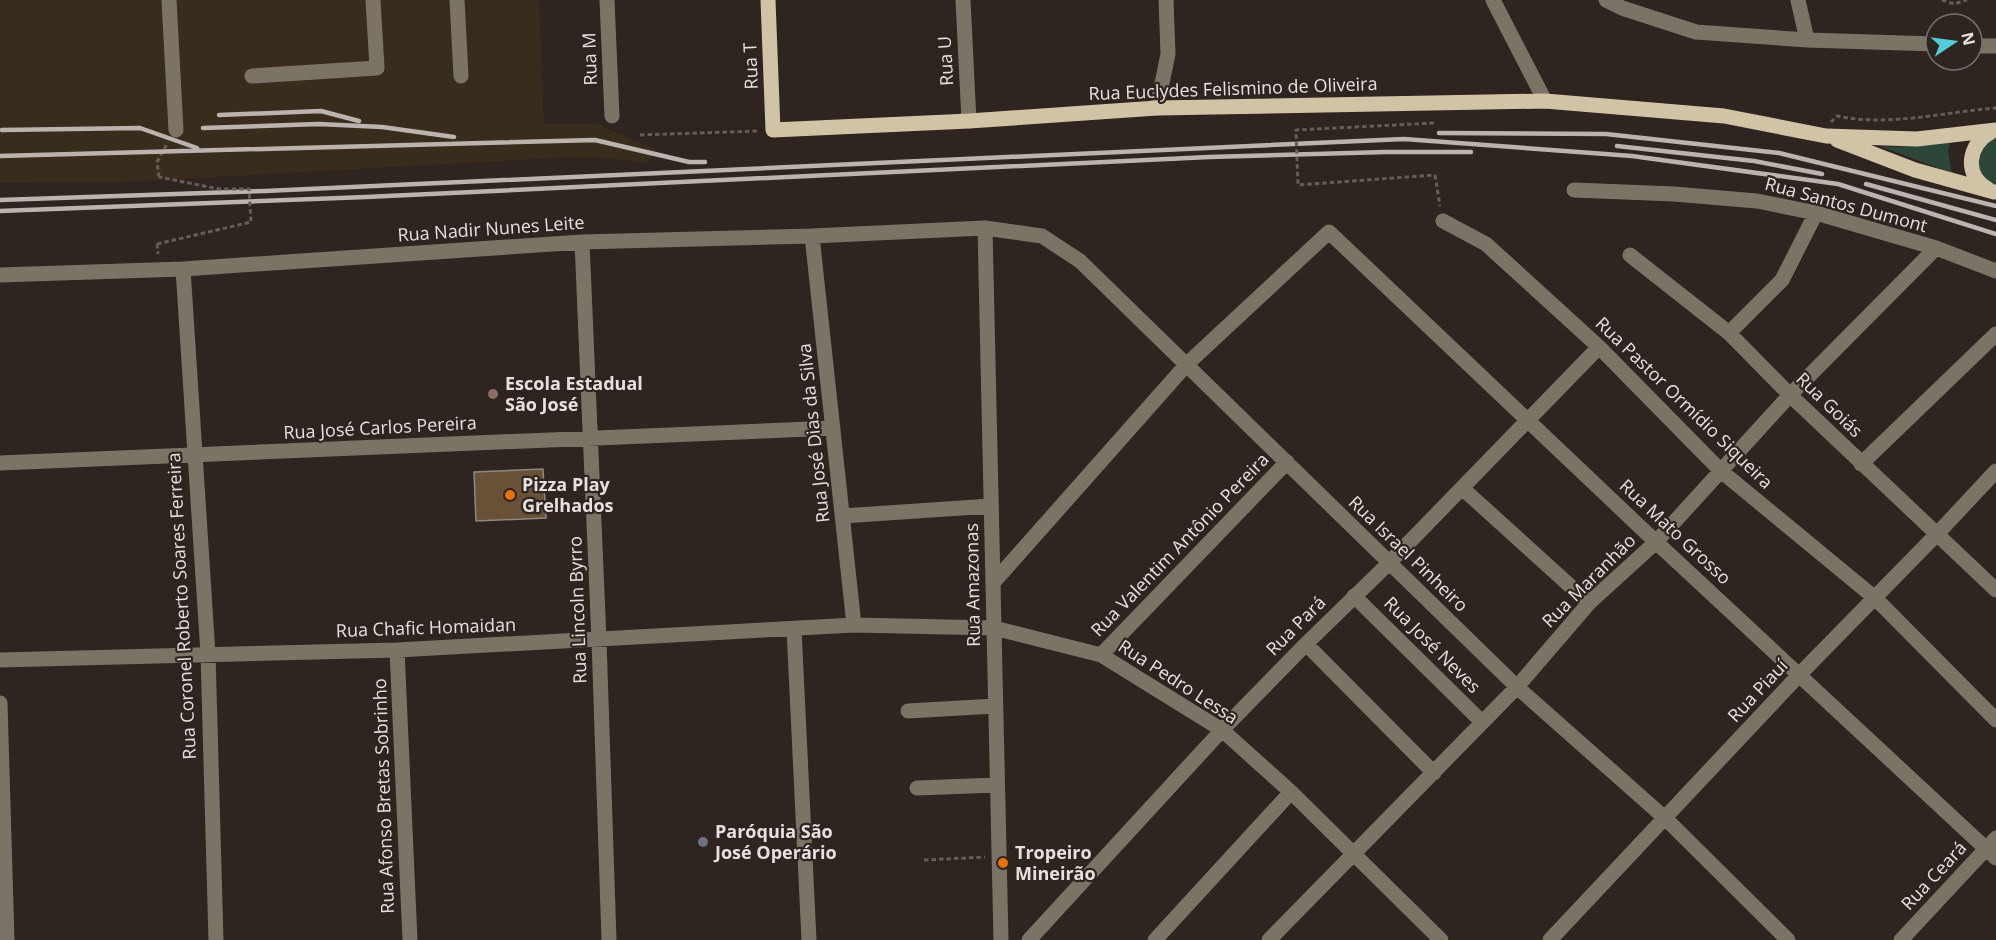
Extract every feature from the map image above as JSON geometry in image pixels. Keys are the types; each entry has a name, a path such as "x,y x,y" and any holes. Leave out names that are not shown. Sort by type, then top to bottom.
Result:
{"main road":[{"name":"Rua T","path":"768,0 773,130"},
{"name":"Rua Euclydes Felismino de Oliveira","path":"773,130 969,121 1157,108 1545,101 1724,116 1826,136"},
{"path":"1826,136 1917,139 1996,130"},
{"path":"1995,192 1984,187 1977,180 1972,172 1971,162 1976,143 1983,136 1996,130"},
{"path":"1826,136 1915,170 1995,192"}],"street":[{"path":"169,0 176,130"},
{"path":"252,76 377,68 373,0"},
{"path":"457,0 461,76"},
{"name":"Rua M","path":"607,0 612,116"},
{"name":"Rua U","path":"963,0 969,121"},
{"path":"1157,108 1168,54 1166,0"},
{"path":"1493,0 1545,101"},
{"path":"1606,0 1622,8 1696,32 1807,40 1924,44"},
{"path":"1798,0 1807,40"},
{"name":"Rua Santos Dumont","path":"1574,190 1674,194 1757,201 1816,213 1936,248 1996,271"},
{"path":"1729,333 1782,280 1816,213"},
{"name":"Rua Pastor Ormídio Siqueira","path":"1443,221 1486,244 1599,347 1721,471 1875,598 1996,720"},
{"name":"Rua Nadir Nunes Leite","path":"0,275 183,269 582,242 813,236 985,228"},
{"name":"Rua Israel Pinheiro","path":"985,228 1041,236 1080,261 1517,687 1666,819 1788,940"},
{"name":"Rua Amazonas","path":"985,228 1001,940"},
{"name":"Rua Mato Grosso","path":"1187,364 1329,232 1799,675 1993,848"},
{"name":"Rua José Dias da Silva","path":"813,236 854,626"},
{"name":"Rua Lincoln Byrro","path":"582,242 600,640 609,940"},
{"name":"Rua Maranhão","path":"1269,940 1517,687 1589,603 1656,542 1790,395 1936,248"},
{"name":"Rua Goiás","path":"1630,255 1729,333 1861,464 1996,590"},
{"name":"Rua Coronel Roberto Soares Ferreira","path":"183,269 208,654 216,940"},
{"path":"1861,464 1996,334"},
{"name":"Rua Pará","path":"1029,940 1222,730 1389,563 1599,347"},
{"path":"993,583 1187,364"},
{"name":"Rua José Carlos Pereira","path":"0,464 833,428"},
{"name":"Rua Valentim Antônio Pereira","path":"1101,655 1287,462"},
{"name":"Rua Piauí","path":"1550,940 1799,675 1996,471"},
{"path":"1462,488 1589,603"},
{"path":"843,516 991,506"},
{"name":"Rua José Neves","path":"1354,596 1482,722"},
{"name":"Rua Chafic Homaidan","path":"0,660 397,651 854,626"},
{"name":"Rua Pedro Lessa","path":"854,626 994,628 1101,655 1222,730 1291,792 1441,940"},
{"path":"794,629 809,940"},
{"path":"1306,644 1434,773"},
{"name":"Rua Afonso Bretas Sobrinho","path":"397,651 410,940"},
{"path":"0,703 7,940"},
{"path":"908,711 995,706"},
{"path":"917,788 997,785"},
{"path":"1155,940 1291,792"},
{"name":"Rua Ceará","path":"1901,940 1993,848"}],"path":[{"path":"1942,0 1954,4 1967,0"},
{"path":"1831,121 1837,116 1893,119 1996,108"},
{"path":"1434,123 1296,130 1298,185 1435,175 1443,221"},
{"path":"157,244 251,222 249,189 219,189 159,177 157,162 176,130"},
{"path":"640,135 773,130"},
{"path":"924,860 999,856"}],"shaded area":[{"path":"0,0 539,0 544,124 597,124 656,150 648,163 591,157 556,158 125,182 0,183"}],"green space":[{"path":"1996,136 1996,186 1979,168 1978,156 1983,145"},
{"path":"1951,140 1948,151 1952,173 1879,146 1901,147"}],"building":[{"name":"Pizza Play Grelhados","path":"543,469 546,518 476,521 474,472"}],"railway":[{"path":"219,115 321,111 359,121"},
{"path":"203,128 319,124 382,127 454,137"},
{"path":"2,130 140,128 197,148"},
{"path":"1439,133 1606,134 1779,153 1996,206"},
{"path":"0,200 265,191 1404,139 1632,156 1838,184 1996,234"},
{"path":"0,156 595,140 689,162 705,162"},
{"path":"1617,146 1754,161 1822,174"},
{"path":"0,211 366,197 1209,157 1471,152"},
{"path":"1866,184 1996,220"}],"place":[{"name":"Escola Estadual São José","path":"493,394"},
{"name":"Pizza Play Grelhados","path":"510,495"},
{"name":"Paróquia São José Operário","path":"703,842"},
{"name":"Tropeiro Mineirão","path":"1003,863"}]}
